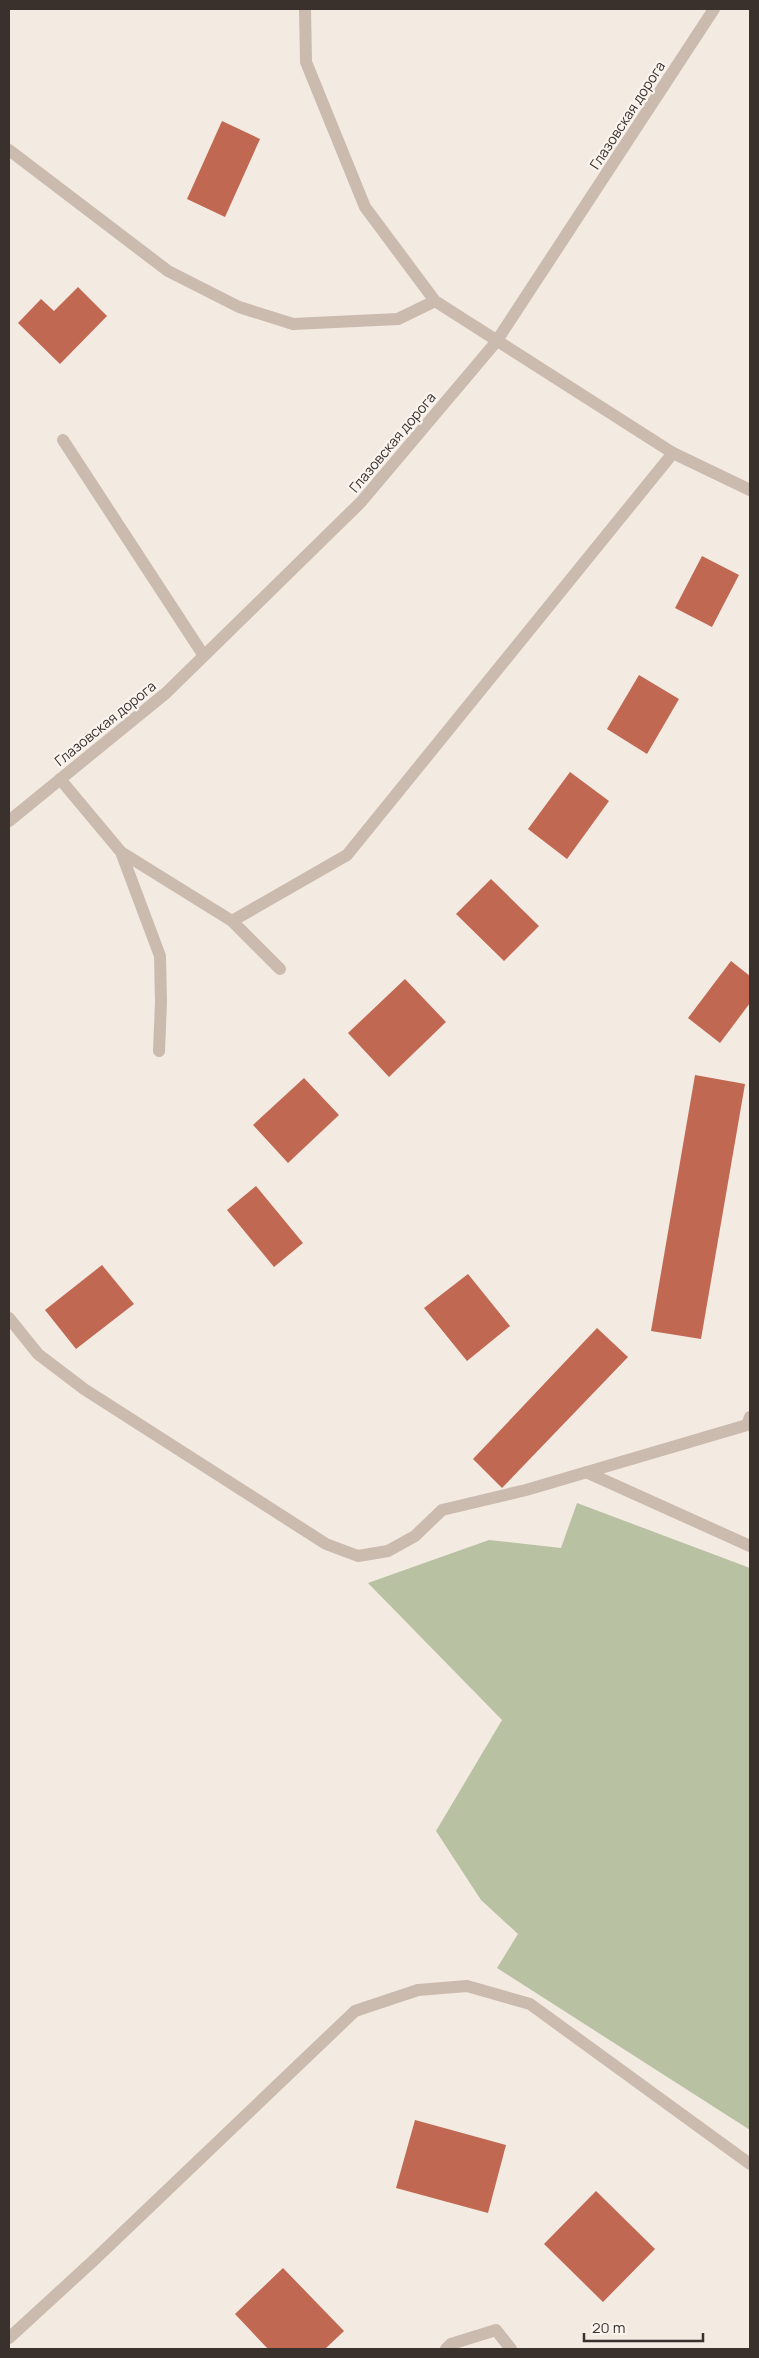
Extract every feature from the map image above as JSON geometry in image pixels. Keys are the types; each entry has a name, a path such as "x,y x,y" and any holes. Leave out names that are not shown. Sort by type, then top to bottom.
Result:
{"street":[{"path":"305,9 306,62 365,207 435,301 496,342 673,453 750,490"},
{"name":"Глазовская дорога","path":"9,821 166,693 361,502 496,342 714,9"},
{"path":"9,150 168,271 239,307 293,324 398,319 435,301"},
{"path":"63,440 204,656"},
{"path":"232,921 347,855 673,453"},
{"path":"60,779 121,852 232,921 280,969"},
{"path":"121,852 160,956 162,1002 159,1051"},
{"path":"9,1318 38,1354 84,1389 326,1544 358,1556 388,1551 415,1536 442,1510 526,1490 746,1424 750,1417"},
{"path":"586,1472 750,1546"},
{"path":"9,2338 93,2261 355,2011 418,1990 467,1986 530,2004 750,2164"},
{"path":"446,2349 452,2344 496,2330 511,2349"}],"green space":[{"path":"577,1503 750,1568 750,2130 497,1968 518,1934 481,1900 436,1831 502,1720 368,1583 489,1540 561,1548"}],"building":[{"path":"222,121 260,139 225,217 187,199"},
{"path":"78,287 107,316 60,364 18,323 41,299 54,311"},
{"path":"702,556 739,575 712,627 675,608"},
{"path":"639,675 679,699 647,754 607,729"},
{"path":"570,772 609,801 567,859 528,829"},
{"path":"491,879 539,926 504,961 456,914"},
{"path":"731,961 750,976 750,1003 720,1043 688,1018"},
{"path":"405,979 446,1022 389,1077 348,1033"},
{"path":"695,1075 745,1084 701,1339 651,1331"},
{"path":"304,1078 339,1115 288,1163 253,1125"},
{"path":"256,1186 303,1243 274,1267 227,1210"},
{"path":"102,1265 134,1304 76,1349 45,1310"},
{"path":"468,1274 510,1326 467,1361 424,1308"},
{"path":"597,1328 628,1357 502,1488 473,1459"},
{"path":"415,2120 506,2145 488,2213 396,2188"},
{"path":"596,2191 655,2249 603,2302 544,2244"},
{"path":"283,2268 344,2331 325,2349 268,2349 235,2314"}]}
